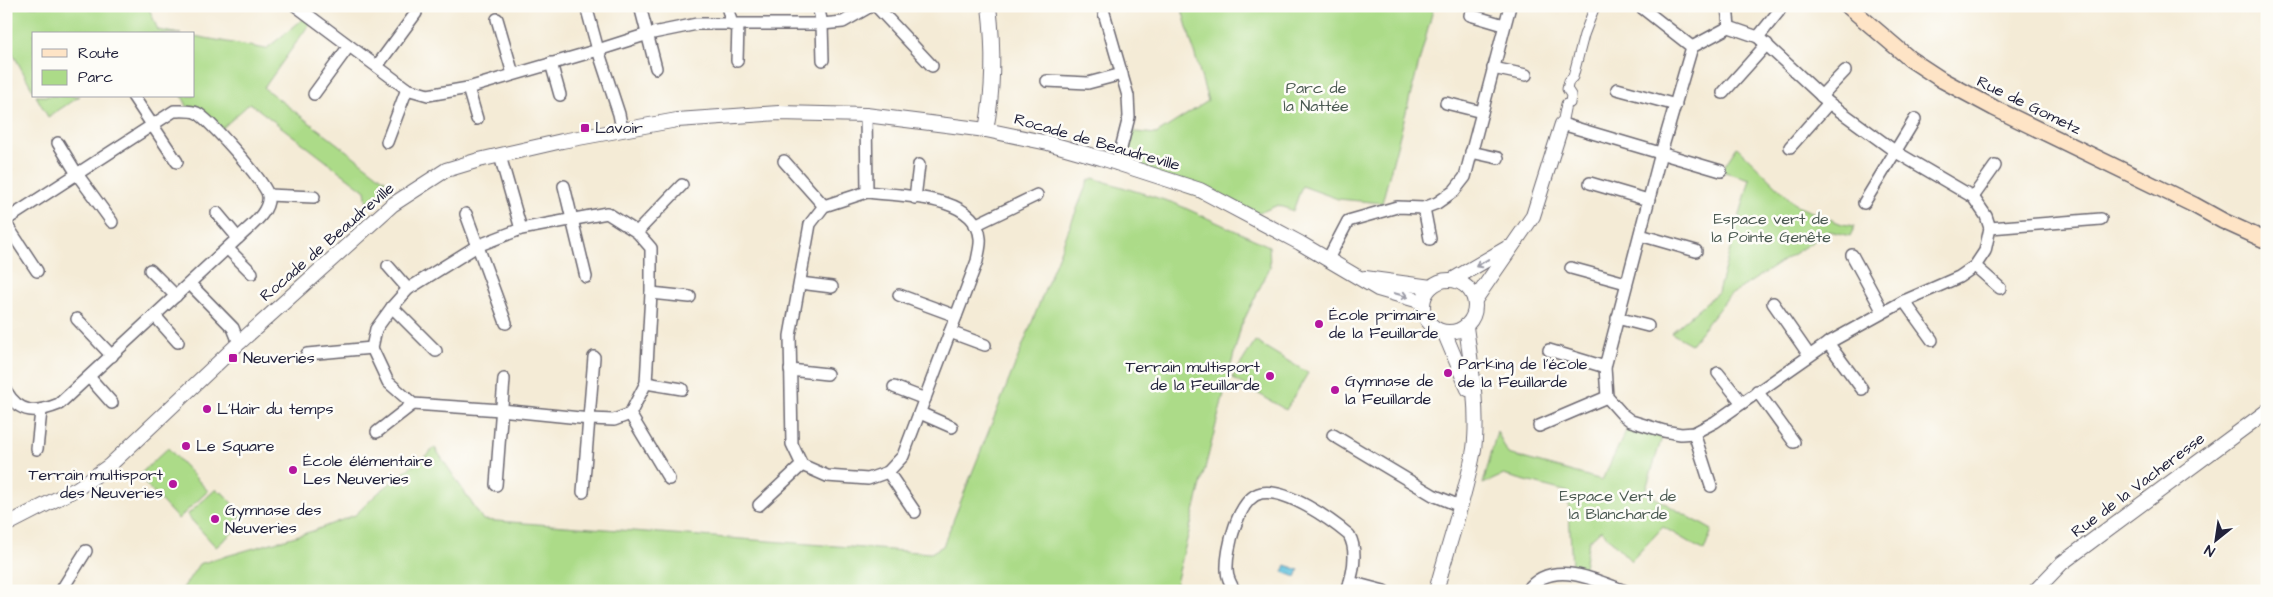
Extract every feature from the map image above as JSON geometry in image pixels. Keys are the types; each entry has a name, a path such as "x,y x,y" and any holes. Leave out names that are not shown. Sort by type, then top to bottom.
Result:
{"main road":[{"name":"Rue de Gometz","path":"1848,6 1910,60 1942,80 1994,108 2194,205 2223,221 2267,240"},
{"name":"Rue de Gometz","path":"2194,205 2267,233"}],"street":[{"path":"296,6 311,11 349,46 407,89 428,96 468,88 648,34 696,24 822,24 843,22 872,6"},
{"path":"586,6 622,129"},
{"path":"640,6 656,68"},
{"path":"727,6 735,25 737,61"},
{"path":"818,6 822,24 823,60"},
{"path":"876,6 932,66"},
{"path":"986,130 991,107 993,62 988,6"},
{"path":"1102,6 1128,96 1129,117 1117,164"},
{"path":"1328,259 1348,221 1397,206 1424,208 1437,203 1454,191 1465,177 1510,6"},
{"path":"1512,245 1452,280 1437,282 1431,287 1423,302 1426,318 1437,329 1444,332 1466,327 1474,315 1475,300 1533,216 1562,124 1566,104 1570,103 1571,95 1566,88 1568,81 1573,77 1584,36 1595,6"},
{"path":"1727,6 1729,27"},
{"path":"1642,7 1692,47"},
{"path":"1723,93 1762,41 1779,11"},
{"path":"377,66 416,13"},
{"path":"1470,15 1504,25"},
{"path":"497,19 513,74"},
{"path":"1729,27 1762,41 1825,100 1896,152 1973,196 1986,216 1990,228 1985,251 1976,266 1959,277 1904,301 1828,342 1742,403 1694,432 1681,434 1631,421 1607,397 1605,367 1616,318 1648,200 1692,47 1729,27"},
{"path":"314,94 349,46"},
{"path":"551,63 560,95"},
{"path":"1493,68 1526,76"},
{"path":"1790,147 1845,70"},
{"path":"1047,81 1088,83 1122,74"},
{"path":"468,88 477,119"},
{"path":"387,142 407,89"},
{"path":"1617,89 1676,105"},
{"path":"134,98 176,162"},
{"path":"1446,103 1482,112"},
{"path":"6,220 174,111 197,113 244,160 259,178 268,195 265,211 228,249 59,404 41,411 25,409 15,402 6,391"},
{"name":"Rocade de Beaudreville","path":"6,525 78,488 109,466 239,343 392,205 446,170 622,129 678,120 779,113 866,115 986,130 1048,143 1200,190 1328,259 1378,289 1423,302"},
{"path":"866,115 866,192"},
{"path":"1864,203 1915,119"},
{"path":"1562,124 1721,171"},
{"path":"58,144 112,222"},
{"path":"1471,152 1498,158"},
{"path":"500,156 521,229"},
{"path":"784,161 824,206"},
{"path":"915,198 919,165"},
{"path":"1973,196 1995,166"},
{"path":"1590,183 1648,200"},
{"path":"637,232 682,185"},
{"path":"564,186 586,277"},
{"path":"866,192 915,198 938,200 967,212 980,237 977,261 903,456 888,472 868,479 827,476 802,465 792,444 790,336 810,224 824,206 866,192"},
{"path":"268,195 314,197"},
{"path":"975,225 1037,195"},
{"path":"1424,208 1430,239"},
{"path":"217,213 238,238"},
{"path":"607,213 637,232 650,248 651,293 646,383 630,414 614,420 590,419 413,404 388,382 372,348 376,329 392,307 408,289 477,246 521,229 607,213"},
{"path":"466,214 506,323"},
{"path":"1990,228 2101,219"},
{"path":"6,224 37,270"},
{"path":"1640,235 1696,251"},
{"path":"228,249 252,273"},
{"path":"1852,255 1883,312"},
{"path":"388,266 408,289"},
{"path":"1976,266 2000,288"},
{"path":"1571,268 1626,283"},
{"path":"150,270 176,296"},
{"name":"Rocade de Beaudreville","path":"1362,278 1431,287"},
{"path":"1452,280 1467,286 1475,300"},
{"path":"190,284 233,328 239,343"},
{"path":"800,284 832,287"},
{"path":"651,293 690,297"},
{"path":"899,294 956,316"},
{"path":"1904,301 1932,340"},
{"path":"1773,303 1809,355"},
{"path":"392,307 436,351"},
{"path":"155,316 178,342"},
{"path":"1616,318 1648,326"},
{"path":"77,319 112,356"},
{"path":"1436,591 1474,449 1474,405 1466,327"},
{"path":"950,332 985,345"},
{"path":"1444,332 1474,405"},
{"path":"1828,342 1862,389"},
{"path":"307,354 372,348"},
{"path":"1549,350 1605,367"},
{"path":"583,492 594,357"},
{"path":"790,370 827,374"},
{"path":"1718,373 1742,403"},
{"path":"89,377 112,403"},
{"path":"496,485 504,379"},
{"path":"646,383 682,389"},
{"path":"894,387 925,399"},
{"path":"1757,391 1794,442"},
{"path":"1539,426 1607,397"},
{"path":"377,432 413,404"},
{"path":"37,449 41,411"},
{"name":"Rue de la Vacheresse","path":"2035,591 2062,563 2267,411"},
{"path":"920,413 952,427"},
{"path":"630,414 669,479"},
{"path":"1694,432 1711,486"},
{"path":"1333,435 1433,495 1460,506"},
{"path":"759,506 802,465"},
{"path":"888,472 915,512"},
{"path":"1235,591 1226,571 1240,512 1258,494 1270,492 1281,494 1294,500 1341,528 1349,535 1354,544 1349,586 1384,591"},
{"path":"61,591 86,550"},
{"path":"1527,591 1531,585 1543,577 1558,573 1574,573 1625,591"}],"green space":[{"path":"6,6 148,6 158,30 170,32 32,32 32,88 6,41"},
{"name":"Parc de la Nattée","path":"1181,6 1434,6 1382,203 1338,199 1302,186 1293,211 1278,205 1250,217 1117,164 1126,131 1156,134 1208,101"},
{"path":"308,15 313,19 264,88 390,184 367,204 365,191 250,103 217,133 190,112 183,98 195,98 195,36 266,49"},
{"path":"37,98 77,98 48,117"},
{"name":"Espace vert de la Pointe Genête","path":"1737,147 1797,206 1842,224 1855,226 1850,236 1829,231 1729,296 1691,344 1671,333 1718,292 1750,179 1721,171"},
{"path":"1093,178 1174,203 1269,246 1270,267 1241,326 1174,591 181,591 199,564 313,531 355,515 378,493 435,448 483,520 931,553 943,546 1088,181"},
{"name":"Terrain multisport de la Feuillarde","path":"1255,341 1308,373 1286,410 1232,378"},
{"name":"Espace Vert de la Blancharde","path":"1631,421 1664,431 1645,492 1712,530 1704,551 1663,527 1631,561 1601,530 1589,541 1583,571 1572,568 1568,492 1503,475 1483,484 1497,431 1508,454 1602,480"},
{"name":"Terrain multisport des Neuveries","path":"168,448 208,491 178,519 138,476"},
{"name":"Gymnase des Neuveries","path":"216,489 220,493 222,492 243,516 235,522 239,527 216,547 187,515"}],"water":[{"path":"1286,565 1299,570 1296,577 1283,572"}],"place":[{"name":"Lavoir","path":"585,128"},
{"name":"École primaire de la Feuillarde","path":"1319,324"},
{"name":"Neuveries","path":"233,358"},
{"name":"Parking de l'école de la Feuillarde","path":"1448,373"},
{"name":"Terrain multisport de la Feuillarde","path":"1270,376"},
{"name":"Gymnase de la Feuillarde","path":"1335,390"},
{"name":"L'Hair du temps","path":"207,409"},
{"name":"Le Square","path":"186,446"},
{"name":"École élémentaire Les Neuveries","path":"293,470"},
{"name":"Terrain multisport des Neuveries","path":"173,484"},
{"name":"Gymnase des Neuveries","path":"215,519"}]}
